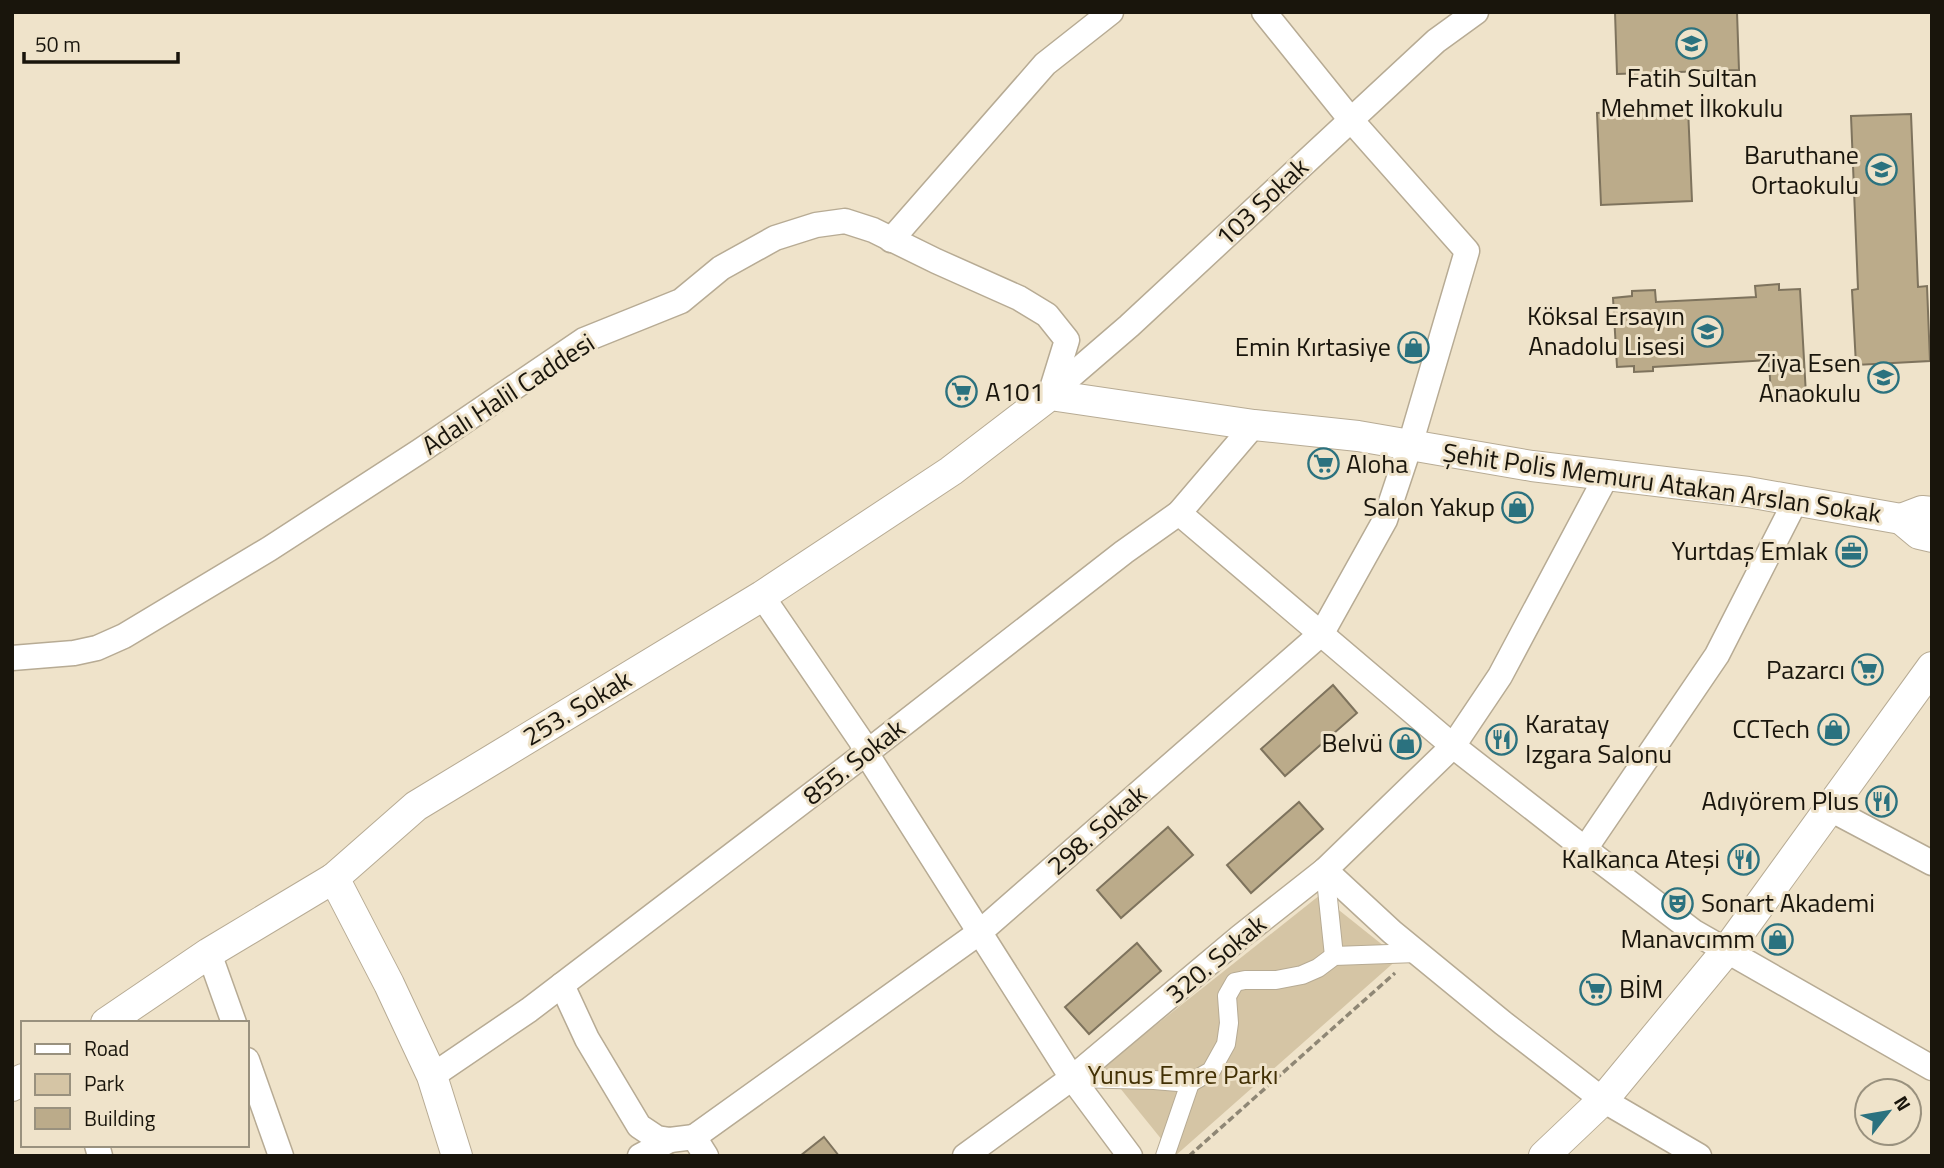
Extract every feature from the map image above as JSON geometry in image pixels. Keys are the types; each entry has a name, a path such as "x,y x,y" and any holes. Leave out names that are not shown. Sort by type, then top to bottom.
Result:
{"street":[{"path":"891,240 1045,64 1111,12"},
{"path":"1264,12 1351,120"},
{"name":"103 Sokak","path":"1050,395 1129,326 1436,41 1476,12"},
{"name":"298. Sokak","path":"640,1156 690,1144 981,932 1322,633 1385,520 1467,251 1351,120"},
{"name":"Adalı Halil Caddesi","path":"12,658 74,653 97,648 124,636 269,549 584,340 681,301 721,268 775,238 816,225 845,221 873,230 1019,298 1047,315 1067,340 1050,395"},
{"name":"Şehit Polis Memuru Atakan Arslan Sokak","path":"1050,395 1254,425 1358,436 1532,466 1748,492 1901,519"},
{"name":"253. Sokak","path":"109,1021 209,953 334,878 416,806 762,596 951,471 1050,395"},
{"name":"855. Sokak","path":"432,1076 562,985 1124,552 1179,513 1254,425"},
{"name":"320. Sokak","path":"965,1156 1072,1078 1325,870 1453,746 1500,676 1607,475"},
{"path":"1585,849 1717,656 1796,500"},
{"path":"1932,512 1922,511 1901,519 1919,534 1932,537"},
{"path":"1179,513 1453,746 1694,932 1932,1068"},
{"path":"762,596 861,741 866,753 1072,1078 1130,1156"},
{"path":"1544,1156 1603,1100 1727,950 1928,680"},
{"path":"1830,809 1932,863"},
{"path":"1325,870 1417,953 1603,1100 1699,1156"},
{"path":"1325,870 1334,956"},
{"path":"334,878 389,984 432,1076 457,1156"},
{"path":"209,953 233,1021"},
{"path":"1072,1078 1190,1083 1211,1071 1226,1044 1229,1023 1227,996 1235,982 1276,980 1301,975 1318,968 1334,956 1417,953"},
{"path":"1216,957 1235,982"},
{"path":"562,985 587,1039 639,1126 657,1138 690,1144"},
{"path":"248,1063 281,1156"},
{"path":"1165,1156 1190,1083"}],"path":[{"path":"1189,1156 1417,953"}],"green space":[{"name":"Yunus Emre Parkı","path":"1320,895 1399,958 1175,1156 1103,1067"}],"building":[{"path":"1615,12 1737,12 1739,70 1617,74"},
{"path":"1688,108 1692,201 1601,205 1597,113"},
{"path":"1911,114 1918,287 1927,286 1930,361 1856,365 1852,290 1858,289 1851,116"},
{"name":"Köksal Ersayın Anadolu Lisesi","path":"1779,284 1779,290 1800,289 1806,395 1771,397 1769,360 1653,367 1653,371 1634,372 1634,366 1617,367 1613,298 1632,296 1632,291 1655,290 1656,302 1756,297 1755,286"},
{"path":"1333,685 1357,713 1285,776 1261,749"},
{"path":"1299,802 1323,829 1251,893 1227,865"},
{"path":"1168,827 1193,855 1121,918 1097,890"},
{"path":"1137,943 1161,971 1089,1034 1065,1007"},
{"path":"824,1137 839,1156 800,1156"}],"place":[{"name":"Fatih Sultan Mehmet İlkokulu","path":"1692,43"},
{"name":"Baruthane Ortaokulu","path":"1882,170"},
{"name":"Köksal Ersayın Anadolu Lisesi","path":"1708,331"},
{"name":"Emin Kırtasiye","path":"1414,347"},
{"name":"Ziya Esen Anaokulu","path":"1884,378"},
{"name":"A101","path":"962,392"},
{"name":"Aloha","path":"1323,464"},
{"name":"Salon Yakup","path":"1518,507"},
{"name":"Yurtdaş Emlak","path":"1851,551"},
{"name":"Pazarcı","path":"1868,670"},
{"name":"CCTech","path":"1833,729"},
{"name":"Karatay Izgara Salonu","path":"1502,739"},
{"name":"Belvü","path":"1406,743"},
{"name":"Adıyörem Plus","path":"1882,801"},
{"name":"Kalkanca Ateşi","path":"1743,859"},
{"name":"Sonart Akademi","path":"1678,903"},
{"name":"Manavcımm","path":"1778,939"},
{"name":"BİM","path":"1596,989"}]}
